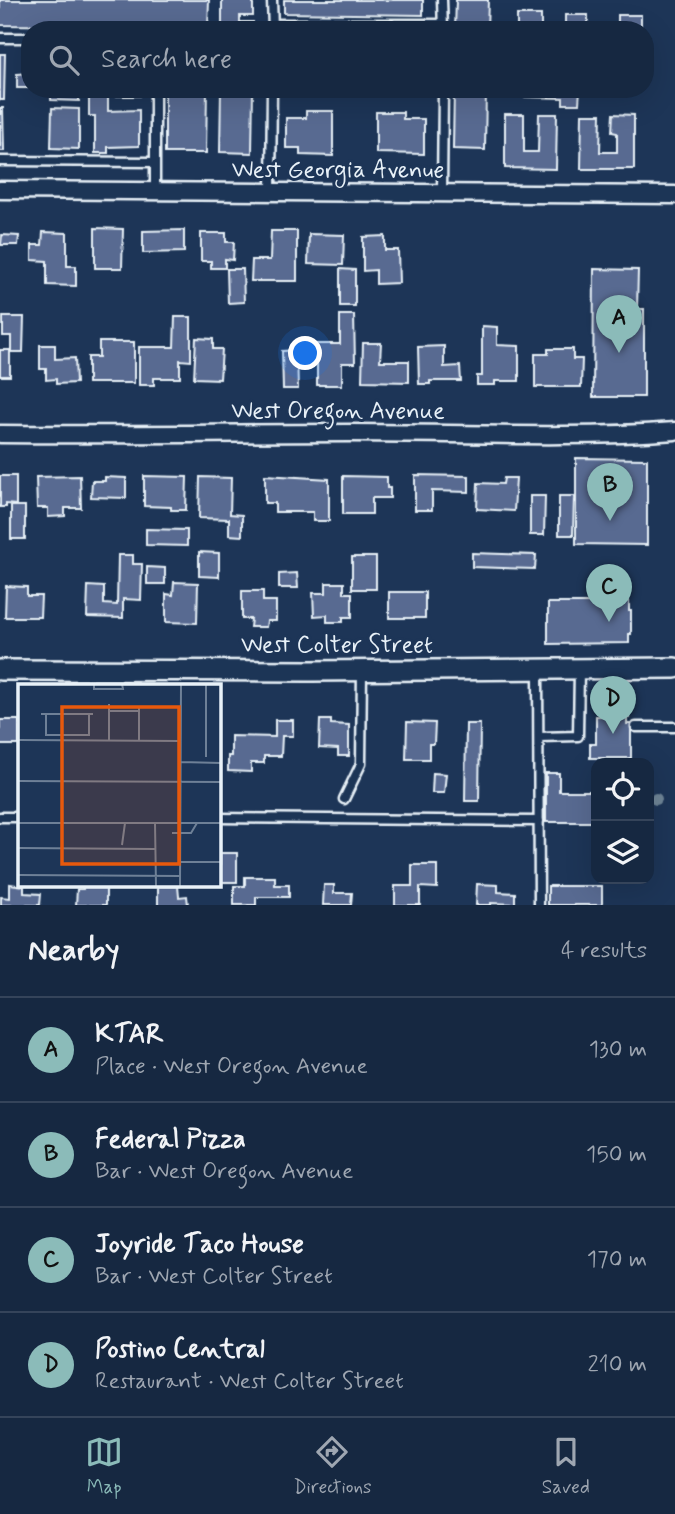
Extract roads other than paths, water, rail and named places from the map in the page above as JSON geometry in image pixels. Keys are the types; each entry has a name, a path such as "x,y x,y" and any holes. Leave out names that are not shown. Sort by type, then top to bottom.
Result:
{"street":[{"name":"West Georgia Avenue","path":"0,190 675,195"},
{"name":"West Oregon Avenue","path":"0,434 529,435 675,431"},
{"name":"West Colter Street","path":"0,670 675,668"}],"lane":[{"path":"272,0 273,21"},
{"path":"442,0 443,21"},
{"path":"0,38 21,38"},
{"path":"155,98 155,191"},
{"path":"271,192 272,98"},
{"path":"442,194 443,98"},
{"path":"0,161 155,162"},
{"path":"538,669 539,905"},
{"path":"539,737 578,736 579,669"},
{"path":"344,799 361,764 362,670"},
{"path":"636,727 675,727"},
{"path":"0,817 18,817"},
{"path":"220,818 539,821"}],"place":[{"name":"KTAR","path":"619,353"},
{"name":"Federal Pizza","path":"610,521"},
{"name":"Joyride Taco House","path":"609,622"},
{"name":"Postino Central","path":"613,734"}]}
